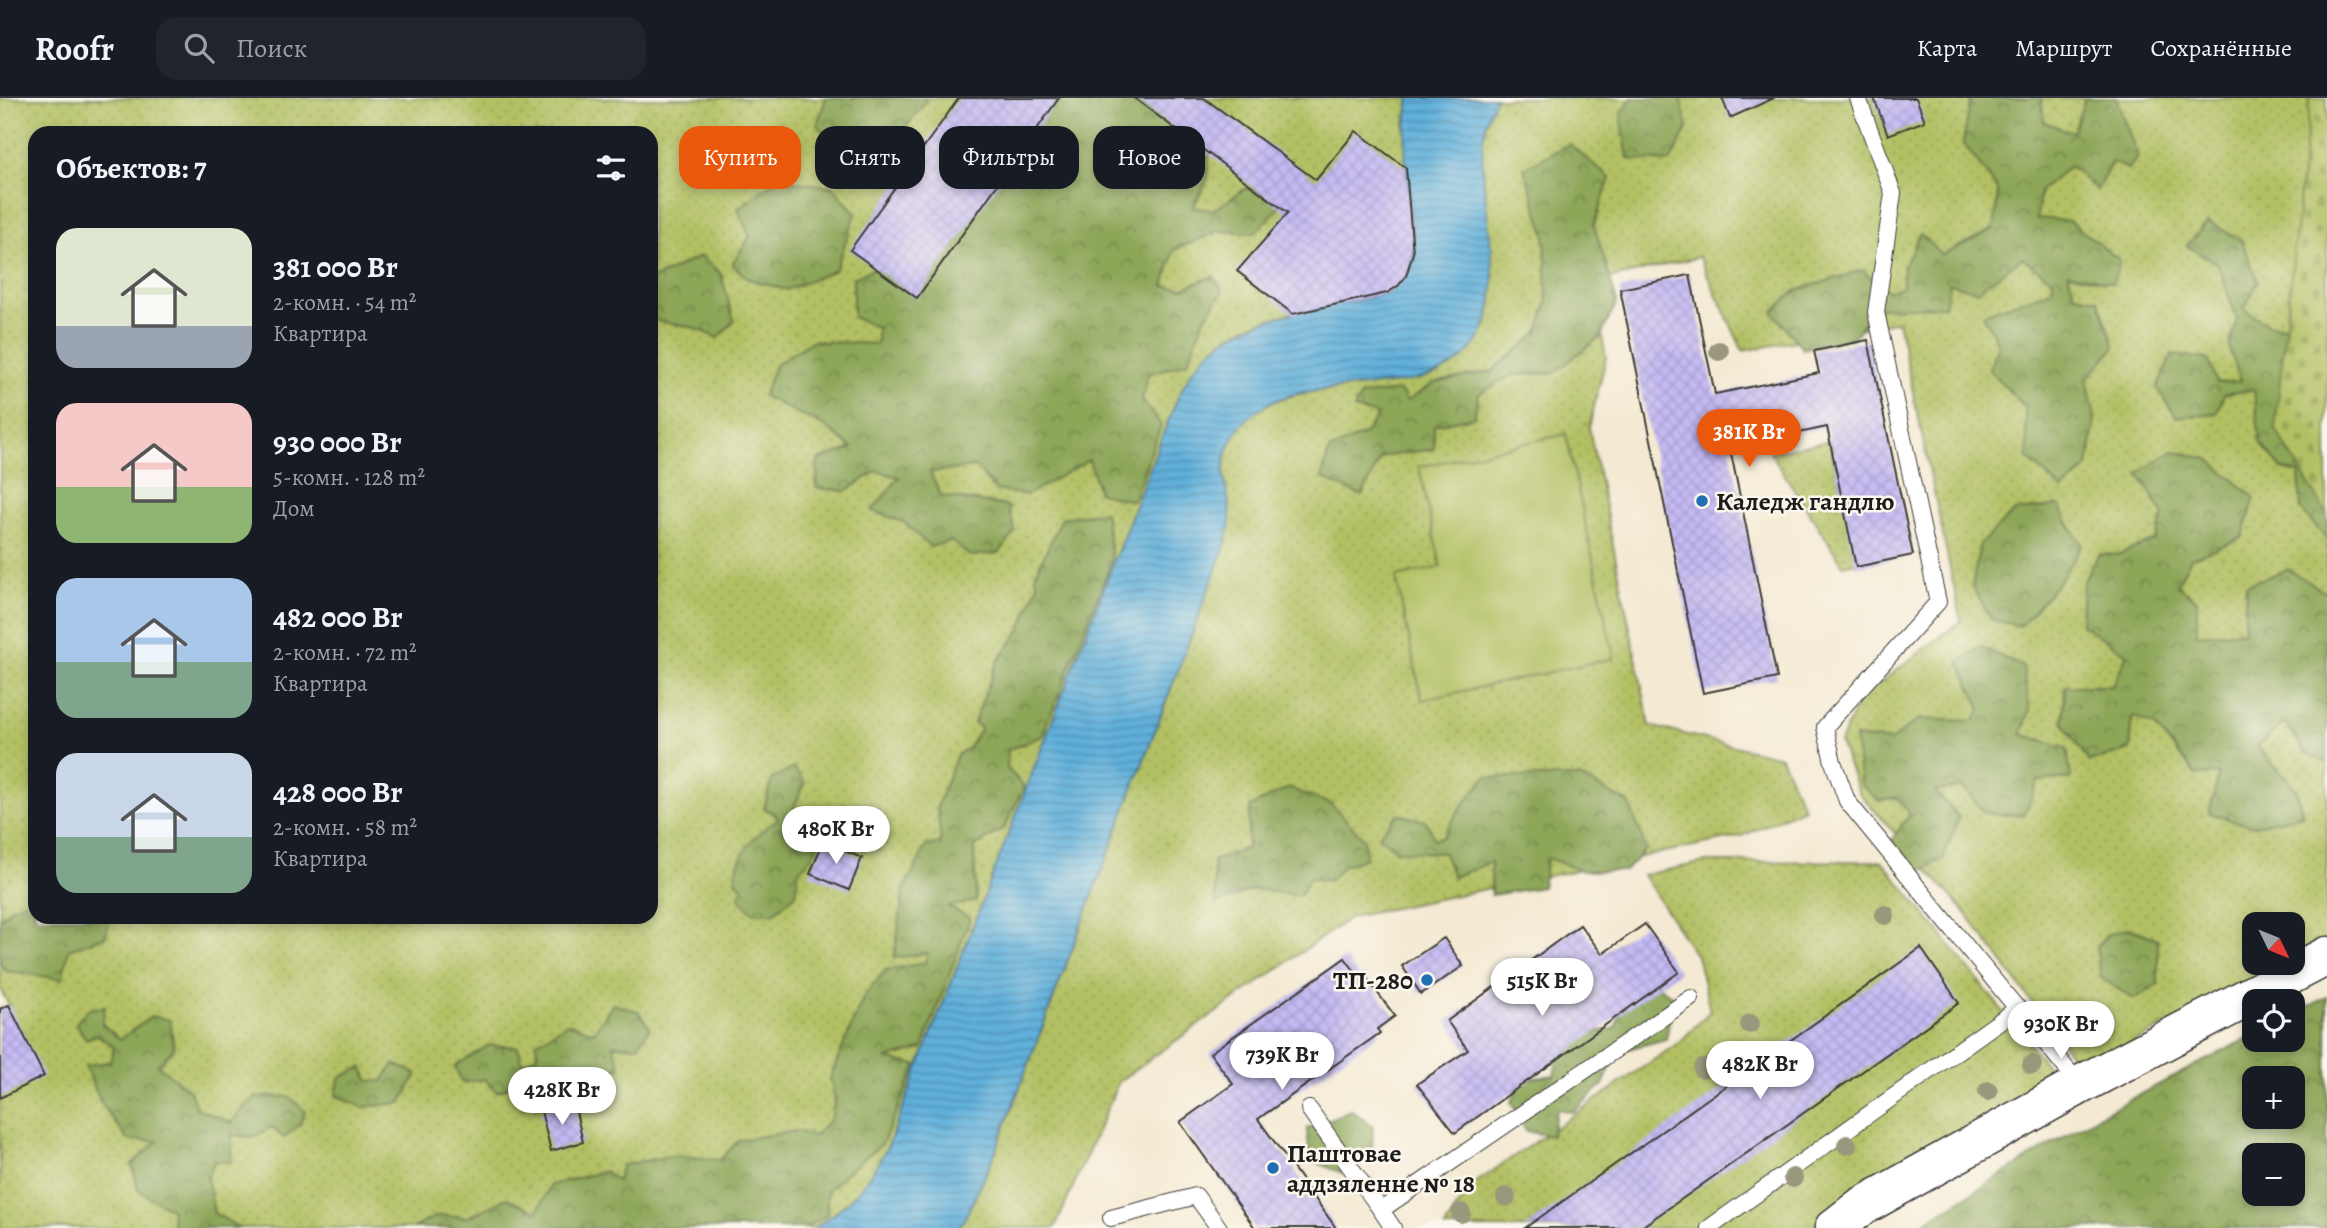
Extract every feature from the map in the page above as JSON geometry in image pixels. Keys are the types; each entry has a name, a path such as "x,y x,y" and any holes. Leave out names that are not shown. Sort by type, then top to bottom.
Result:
{"main road":[{"path":"1834,1228 1861,1207 2080,1085 2327,956"}],"lane":[{"path":"1858,98 1893,193 1876,312 1938,603 1825,727 1833,762 1847,801 2080,1085"},
{"path":"1381,1210 1691,998"},
{"path":"1709,1228 2018,1008"},
{"path":"1309,1109 1393,1228"},
{"path":"1111,1218 1196,1196 1219,1228"}],"green space":[{"path":"0,98 1410,98 1405,123 1413,253 1406,276 1398,286 1387,293 1292,313 1245,328 1224,339 1207,354 1197,368 1167,424 888,1146 857,1193 814,1228 0,1228 0,1009 9,1005 0,989"},
{"path":"826,98 926,98 907,126 817,125"},
{"path":"1036,98 1198,98 1210,120 1208,178 1205,184 1205,126 1093,126 1093,189 1202,189 1193,208 1214,210 1246,188 1285,201 1255,233 1219,231 1174,250 1164,286 1184,288 1213,276 1223,291 1203,321 1188,362 1148,374 1142,400 1161,425 1133,501 1099,493 1089,460 1027,495 995,490 976,467 930,472 941,496 1008,506 1015,532 999,553 970,556 951,541 930,547 904,522 872,511 899,477 877,471 846,491 816,488 818,460 852,448 824,426 763,396 776,364 812,341 877,344 877,327 853,317 853,278 886,263 953,189 1079,189 1079,126 1011,126"},
{"path":"1496,98 2327,98 2327,940 2305,952 2305,912 2242,912 2242,975 2261,975 2082,1070 1965,912 1859,793 1840,742 1860,698 1961,621 1898,321 1743,351 1699,257 1592,283 1606,358 1589,428 1650,726 1781,757 1804,808 1742,836 1351,917 1119,1081 1055,1228 958,1228 992,1160 1222,554 1229,518 1224,464 1232,437 1244,421 1259,409 1295,395 1435,374 1492,289 1481,145 1489,110"},
{"path":"1632,98 1680,98 1688,127 1670,162 1628,159 1621,115"},
{"path":"1971,98 2041,98 2044,122 2073,133 2085,98 2116,98 2138,157 2128,169 2112,162 2097,190 2070,166 2040,191 2037,218 2069,221 2120,260 2113,283 2068,273 2075,295 2098,299 2115,347 2087,379 2095,419 2088,467 2062,490 2028,458 2025,407 1989,370 1998,344 1983,314 2052,290 2053,280 2022,258 1977,291 1950,283 1944,306 1875,308 1853,338 1803,349 1773,312 1795,291 1862,270 1888,291 1903,286 1903,268 1920,234 1942,255 1994,229 1998,190 1963,143"},
{"path":"2310,98 2327,98 2327,515 2275,428"},
{"path":"1569,144 1610,178 1594,225 1617,302 1601,336 1554,373 1512,375 1479,394 1474,417 1434,425 1434,449 1381,457 1362,496 1322,478 1329,450 1365,434 1378,415 1354,409 1361,395 1400,391 1407,401 1434,383 1492,371 1538,333 1547,303 1545,234 1524,168"},
{"path":"801,182 815,184 815,189 835,189 856,214 835,270 787,290 748,279 732,264 750,237 738,209 764,189 801,189"},
{"path":"2208,222 2241,240 2258,281 2244,309 2269,325 2307,327 2327,443 2327,539 2301,510 2299,473 2282,469 2260,442 2254,390 2224,394 2217,413 2176,417 2157,388 2172,355 2208,359 2217,383 2241,381 2229,348 2237,319 2218,264 2187,246"},
{"path":"701,256 721,274 734,321 718,338 695,328 658,321 658,277"},
{"path":"1566,434 1614,658 1422,700 1396,577 1441,567 1419,467"},
{"path":"1829,441 1859,561 1843,565 1770,452"},
{"path":"2173,451 2209,459 2255,498 2242,538 2191,558 2177,585 2197,600 2197,635 2244,631 2246,585 2288,569 2327,593 2327,763 2306,753 2285,722 2257,746 2296,789 2303,815 2250,826 2209,813 2219,774 2196,775 2155,726 2133,716 2130,750 2089,762 2063,722 2065,686 2113,686 2127,654 2081,624 2083,582 2099,554 2117,555 2155,540 2164,515 2138,473"},
{"path":"2058,505 2082,545 2058,583 2021,626 1992,620 1972,586 1980,544 2014,512"},
{"path":"1105,512 1112,560 1042,736 1008,750 1007,768 1024,787 1005,827 974,848 976,901 948,907 970,918 922,1049 886,1059 917,1065 882,1144 827,1191 827,1215 804,1228 414,1228 436,1216 468,1217 507,1198 537,1212 550,1185 605,1171 617,1181 622,1165 675,1155 720,1160 739,1140 796,1131 814,1136 831,1119 835,1099 830,1078 864,996 886,970 925,963 927,953 894,958 904,890 926,846 941,843 937,806 957,755 968,748 981,728 974,723 997,662 1021,629 1038,584 1035,575 1062,518"},
{"path":"1981,647 2023,667 2030,710 2021,734 2067,748 2071,778 2038,781 2024,816 1985,813 1962,787 1935,791 1959,817 1943,859 1921,871 1890,842 1910,814 1896,797 1879,801 1861,785 1855,737 1890,741 1919,719 1974,721 1981,709 1959,662"},
{"path":"794,768 805,783 794,807 801,826 818,831 818,843 811,858 798,871 796,894 774,913 754,913 739,898 743,888 735,880 737,870 748,845 761,831 777,820 776,814 764,809 772,779"},
{"path":"1486,777 1580,777 1629,803 1646,849 1625,871 1583,871 1547,858 1542,887 1491,895 1491,862 1453,877 1444,853 1397,851 1378,836 1398,814 1426,821 1434,839 1443,837 1458,811"},
{"path":"1288,788 1331,804 1364,839 1366,858 1343,866 1329,881 1309,878 1300,896 1254,889 1216,904 1213,861 1247,848 1250,807"},
{"path":"1882,861 2059,1081 1848,1198 1810,1228 1445,1228 1468,1188 1681,1041 1710,1011 1698,959 1643,875 1705,862"},
{"path":"28,900 28,924 109,924 105,937 69,949 62,979 6,971 0,962 0,919 11,908"},
{"path":"2128,928 2158,939 2158,984 2134,999 2101,978 2096,947 2107,935"},
{"path":"1655,984 1674,997 1666,1039 1617,1052 1603,1085 1573,1112 1557,1109 1551,1136 1526,1131 1511,1102 1521,1080 1554,1075 1558,1057 1582,1033 1615,1029 1621,1011"},
{"path":"2327,997 2327,1228 1915,1228 2098,1116 2242,1041 2242,1052 2305,1052 2305,1009"},
{"path":"613,1004 638,1011 650,1028 638,1046 613,1045 621,1068 597,1074 577,1062 573,1084 543,1085 519,1082 497,1092 484,1079 462,1083 455,1066 489,1045 518,1047 523,1063 537,1056 536,1043 567,1023 594,1032"},
{"path":"105,1007 102,1024 120,1039 152,1016 170,1020 174,1048 158,1065 190,1091 196,1108 232,1123 250,1102 269,1096 290,1097 305,1111 300,1124 284,1138 271,1127 255,1137 232,1135 231,1162 214,1161 207,1178 214,1213 240,1228 174,1228 171,1209 138,1190 132,1164 158,1141 128,1140 101,1103 85,1065 110,1062 114,1047 98,1035 86,1039 76,1023 88,1009"},
{"path":"394,1064 417,1074 401,1103 363,1107 336,1096 339,1078 362,1067 369,1081 383,1081"},
{"path":"1351,1110 1373,1126 1372,1157 1342,1173 1310,1160 1307,1129"}],"water":[{"path":"1410,98 1496,98 1485,127 1482,159 1493,293 1486,323 1471,350 1446,370 1415,380 1311,391 1280,399 1252,414 1232,440 1224,464 1230,523 1222,554 992,1160 964,1220 958,1228 814,1228 857,1193 888,1146 1186,381 1208,353 1229,337 1253,325 1306,310 1387,293 1408,274 1413,252 1406,154"}],"building":[{"path":"959,98 1059,98 1039,126 939,126 939,189 994,189 917,298 850,250 894,189 925,189 925,145"},
{"path":"1134,98 1204,98 1316,180 1356,131 1406,168 1413,253 1406,276 1398,286 1387,293 1293,314 1237,271 1288,213 1205,151 1205,126 1171,126"},
{"path":"1722,98 1774,98 1730,118"},
{"path":"1874,98 1916,98 1925,121 1888,135"},
{"name":"Каледж гандлю","path":"1690,275 1715,394 1819,373 1814,351 1868,340 1913,555 1856,567 1827,427 1730,448 1777,678 1703,693 1620,289"},
{"path":"823,842 862,858 849,890 810,874"},
{"path":"1645,924 1679,972 1455,1133 1417,1084 1468,1050 1447,1021 1580,925 1602,954"},
{"name":"ТП-280","path":"1444,938 1463,966 1421,994 1402,966"},
{"path":"1921,948 1959,1003 1689,1194 1640,1228 1525,1228"},
{"path":"1345,958 1360,978 1364,975 1395,1016 1377,1029 1380,1033 1258,1119 1336,1228 1255,1228 1180,1122 1233,1084 1210,1053"},
{"path":"9,1005 44,1076 0,1098 0,1009"},
{"path":"574,1103 583,1142 551,1151 541,1111"}],"place":[{"name":"Каледж гандлю","path":"1702,501"},
{"name":"ТП-280","path":"1427,980"},
{"name":"Паштовае аддзяленне № 18","path":"1273,1168"}]}
